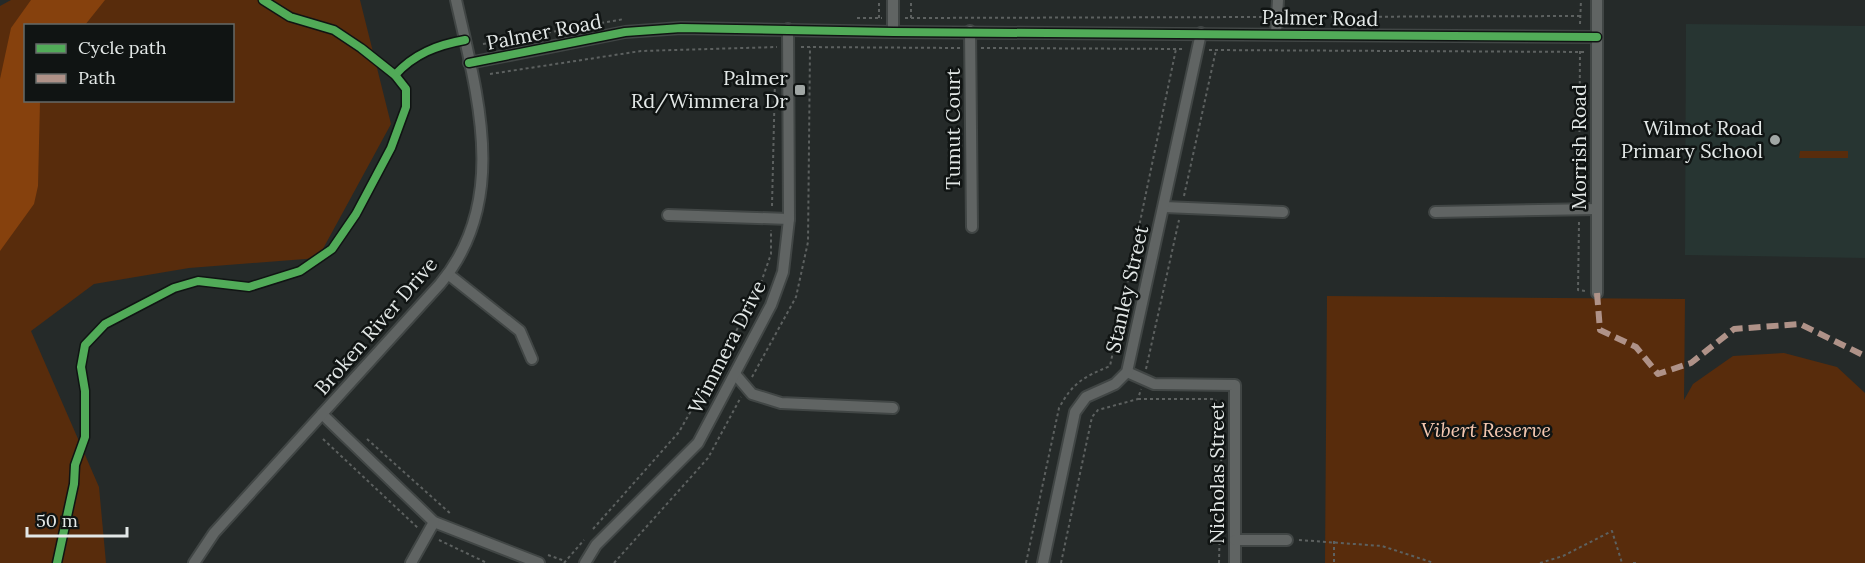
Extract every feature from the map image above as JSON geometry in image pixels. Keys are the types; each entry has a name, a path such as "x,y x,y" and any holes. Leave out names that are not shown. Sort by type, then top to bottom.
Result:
{"street":[{"name":"Broken River Drive","path":"194,563 214,533 448,274 474,221 483,174 482,128 456,0"},
{"path":"892,32 893,0"},
{"path":"1276,34 1278,0"},
{"name":"Morrish Road","path":"1597,0 1597,293"},
{"name":"Palmer Road","path":"469,63 625,32 681,28 892,32 1597,37"},
{"name":"Wimmera Drive","path":"585,563 596,545 698,443 771,305 783,272 789,219 788,29"},
{"name":"Tumut Court","path":"970,31 972,227"},
{"name":"Stanley Street","path":"1043,563 1075,412 1086,397 1115,384 1126,372 1201,33"},
{"path":"1164,207 1284,212"},
{"path":"1435,212 1597,209"},
{"path":"668,214 789,219"},
{"path":"448,274 520,331 532,359"},
{"name":"Nicholas Street","path":"1126,372 1154,384 1235,385 1235,563"},
{"path":"735,374 752,394 781,403 893,408"},
{"path":"322,414 434,522 541,558"},
{"path":"411,563 434,522"},
{"path":"1235,540 1287,540"}],"path":[{"path":"879,0 879,18"},
{"path":"911,0 911,18"},
{"path":"1581,0 1578,290 1597,293"},
{"path":"855,18 1580,16"},
{"path":"483,44 624,19"},
{"path":"490,74 641,51 788,47 1597,52"},
{"path":"1026,563 1059,408 1070,387 1088,375 1110,366 1176,49"},
{"path":"541,558 565,562 679,432 757,294 771,254 775,70"},
{"path":"1138,399 1215,399 1222,414 1219,563"},
{"path":"360,433 456,519"},
{"path":"1540,563 1563,556 1612,531 1622,563"},
{"path":"1287,540 1334,541 1382,546 1434,563"},
{"path":"1334,541 1334,563"}],"shaded area":[{"path":"31,0 105,0 86,24 24,24 24,102 40,102 38,186 34,204 0,251 0,79 11,28"},
{"name":"Wilmot Road Primary School","path":"1686,24 1865,26 1865,258 1685,255"}],"green space":[{"path":"11,0 360,0 391,124 318,258 189,268 94,284 31,331 99,487 106,563 0,563 0,6"},
{"path":"1800,151 1848,151 1848,158 1799,158"},
{"name":"Vibert Reserve","path":"1327,296 1685,299 1684,400 1693,384 1733,356 1784,353 1837,367 1865,393 1865,563 1325,563"}],"marked path":[{"path":"1597,293 1600,330 1636,347 1658,374 1691,363 1734,329 1800,324 1865,356"}],"cycle path":[{"path":"57,563 74,484 75,465 85,437 85,391 81,367 85,345 105,324 174,288 198,281 249,287 300,271 332,249 356,214 391,148 406,107 406,89 395,75 334,30 290,17 263,0"},
{"path":"469,63 625,32 681,28 893,32 1597,37"},
{"path":"395,75 418,56 465,40"}],"place":[{"name":"Palmer Rd/Wimmera Dr","path":"800,90"},
{"name":"Wilmot Road Primary School","path":"1775,140"}]}
